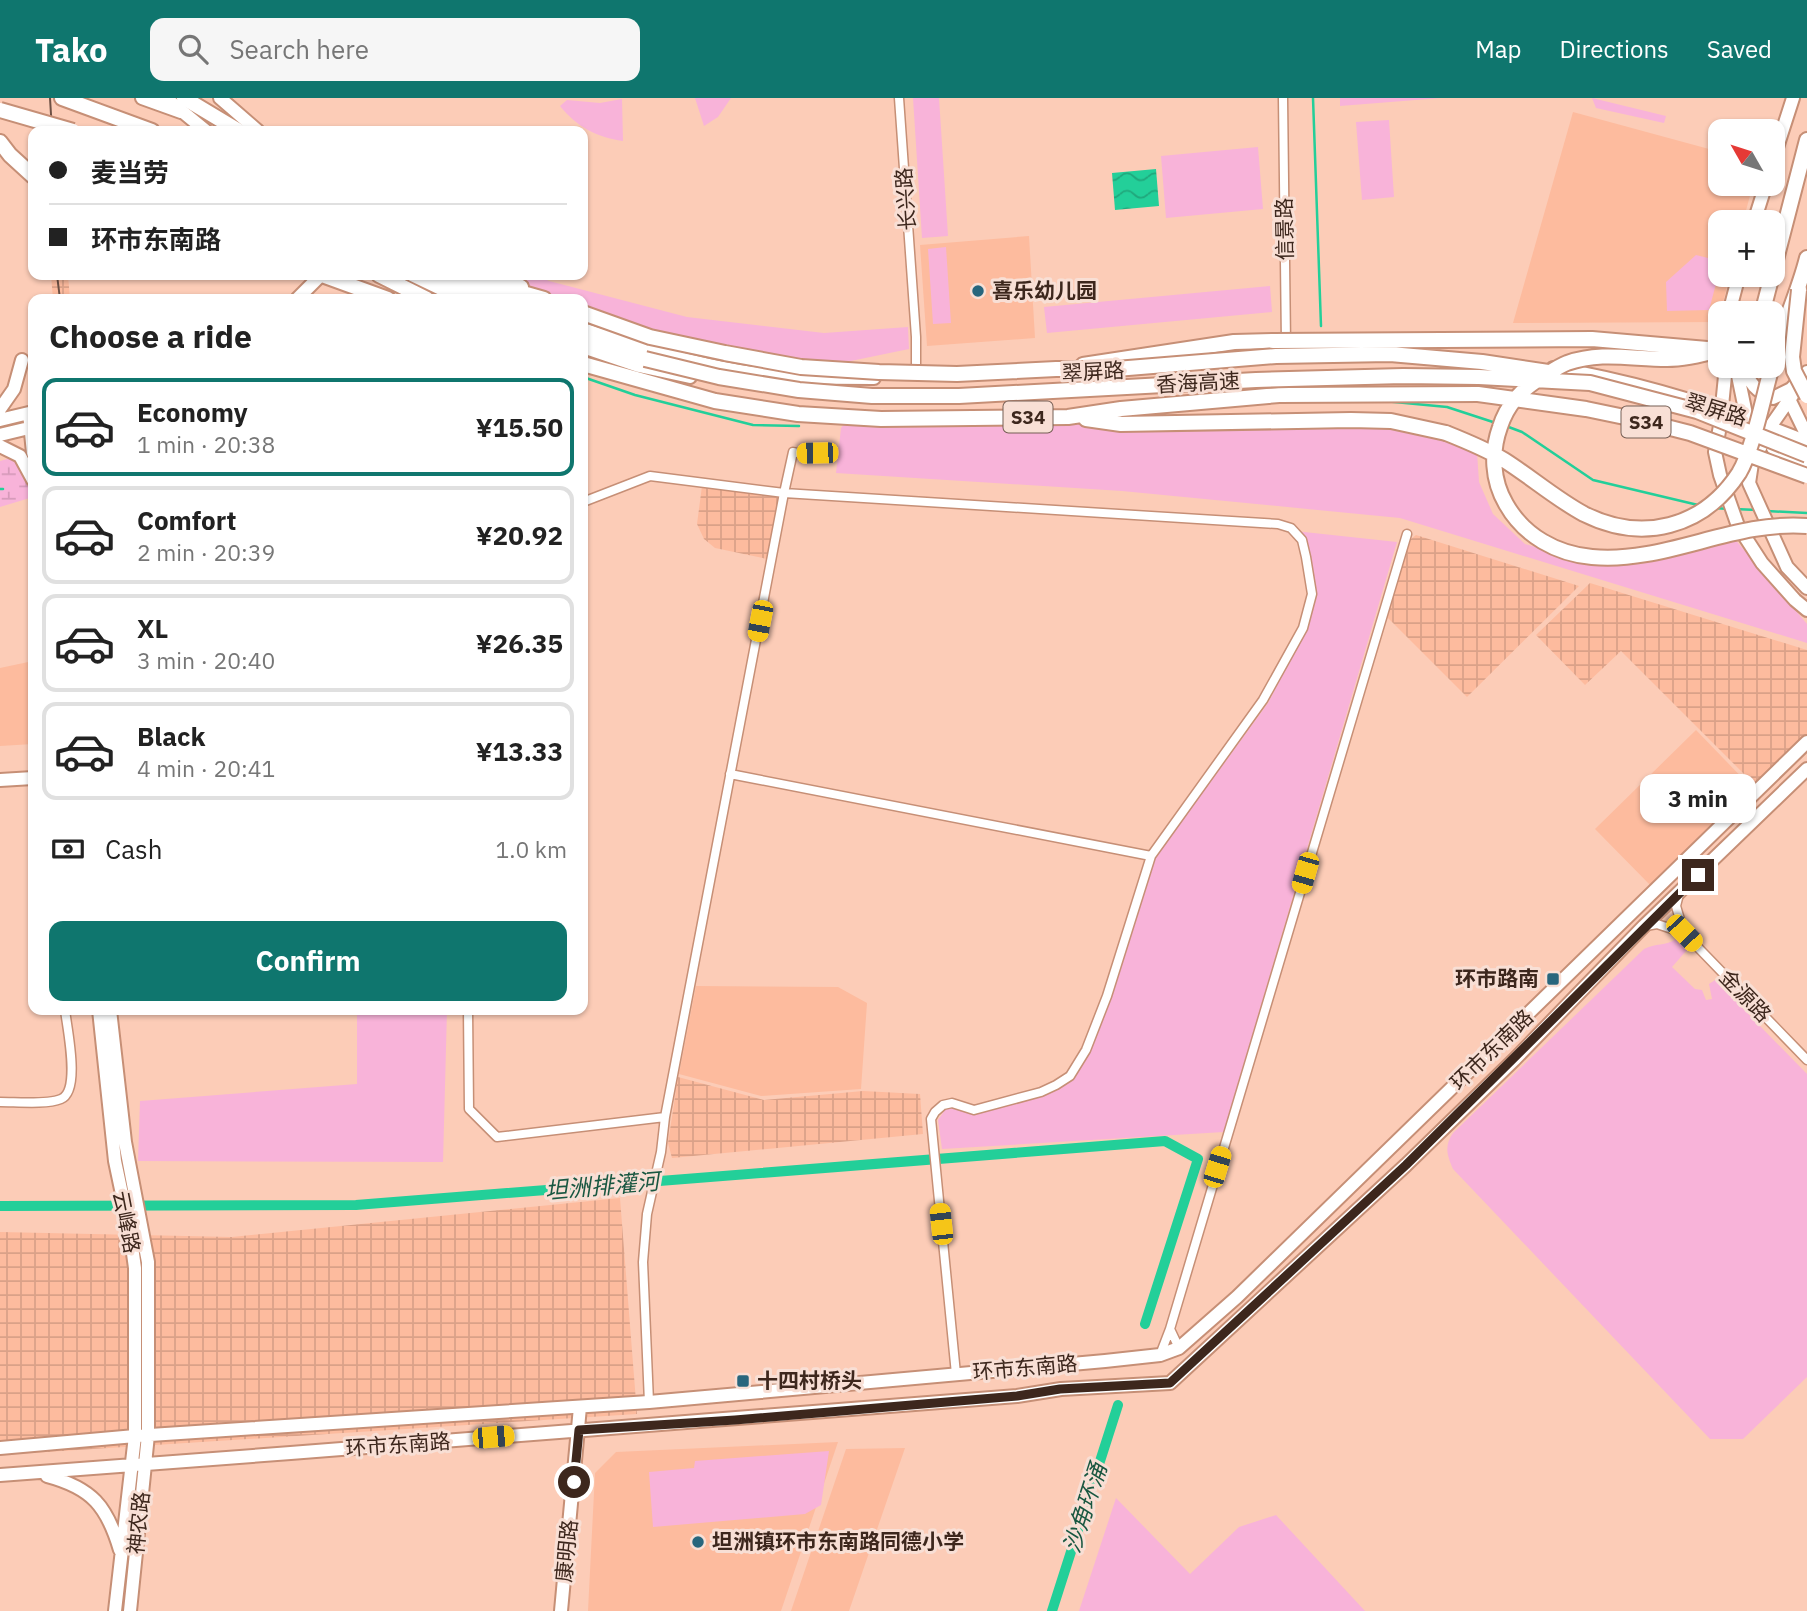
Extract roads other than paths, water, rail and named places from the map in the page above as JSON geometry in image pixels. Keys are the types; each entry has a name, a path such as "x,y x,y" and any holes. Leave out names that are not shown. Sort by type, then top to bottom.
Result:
{"highway":[{"path":"62,98 138,126"},
{"path":"182,105 228,126"},
{"path":"0,110 56,126"},
{"path":"1765,301 1807,140"},
{"path":"0,142 28,171"},
{"path":"1807,258 1799,290 1792,357 1794,371 1807,396"},
{"path":"329,280 373,294"},
{"path":"389,280 417,294"},
{"path":"445,280 477,294"},
{"path":"487,280 527,294"},
{"path":"509,280 535,294"},
{"path":"1785,322 1799,290"},
{"path":"588,315 650,337 801,367 957,374 1116,369 1276,356 1390,354 1494,364 1590,383"},
{"path":"1056,369 1234,342 1592,339 1708,349"},
{"name":"香海高速","path":"588,341 645,359 719,377 799,390 873,396 959,396 1256,380 1404,376 1590,383 1698,411 1807,455"},
{"path":"1708,353 1690,358 1615,355 1591,357 1565,364 1522,390 1506,411 1494,445 1494,470 1506,504 1530,533 1548,545 1569,554 1594,558 1636,555 1754,528 1788,524 1807,526"},
{"name":"香海高速","path":"588,365 715,401 797,414 881,419 1068,417 1121,409 1279,395 1478,394 1586,408 1639,419 1702,438 1807,477"},
{"path":"1068,417 1121,424 1351,420 1391,421 1425,427 1477,446 1503,459 1586,515 1626,528 1648,529 1678,523 1705,509 1719,498 1739,472 1746,457 1768,378"}],"main road":[{"path":"142,98 182,105"},
{"path":"166,98 182,105 201,126"},
{"path":"200,98 233,126"},
{"path":"220,98 252,126"},
{"path":"1785,123 1793,98"},
{"path":"293,294 308,280"},
{"path":"422,280 452,294"},
{"path":"468,280 498,294"},
{"name":"翠屏路","path":"588,330 646,350 739,371 811,378 959,379 1286,360 1444,356 1521,363 1594,375 1722,410 1807,442"},
{"name":"翠屏路","path":"588,349 639,366 713,382 784,394 873,400 928,401 1096,394 1289,377 1449,372 1590,390 1669,409 1720,426 1807,463"},
{"path":"0,408 14,389 22,360"},
{"path":"1750,378 1760,393 1773,398 1791,389 1807,373"},
{"path":"1807,373 1761,443 1752,463 1749,483 1787,567 1807,588"},
{"path":"1725,378 1716,452 1720,475 1738,526 1762,563 1807,610"},
{"path":"1738,378 1747,419 1761,443"},
{"path":"1790,401 1807,436"},
{"path":"0,420 28,414"},
{"path":"0,435 28,428"},
{"path":"0,446 20,456 28,471"},
{"name":"环市东南路","path":"0,1448 649,1402 1105,1361 1160,1355 1179,1348 1256,1279 1807,742"},
{"name":"环市东南路","path":"0,1475 775,1417 1017,1396 1060,1389 1170,1383 1406,1165 1514,1060 1644,926 1807,769"},
{"path":"0,780 28,778"},
{"name":"云峰路","path":"100,1015 121,1159 140,1249 142,1436"},
{"name":"云峰路","path":"110,1015 121,1159"},
{"name":"康明路","path":"561,1611 580,1407"},
{"name":"神农路","path":"130,1611 142,1436"},
{"name":"神农路","path":"115,1611 139,1465"},
{"path":"36,1473 82,1488 99,1503 113,1527 122,1557"}],"street":[{"name":"长兴路","path":"899,98 916,378"},
{"name":"信景路","path":"1283,98 1286,360"},
{"path":"649,1402 643,1262 647,1214 661,1152 665,1117 784,493 793,452 831,453"},
{"path":"588,500 650,476 784,493 1278,524 1292,528 1302,540 1312,594 1303,628 1263,700 1150,856 1107,996 1086,1050 1070,1076 1041,1092 974,1110 952,1103 943,1105 931,1119 956,1374"},
{"path":"1160,1355 1407,534"},
{"path":"730,775 1150,856"},
{"path":"1680,893 1676,906 1684,933"},
{"path":"1644,926 1657,925 1684,933"},
{"name":"金源路","path":"1684,933 1807,1060"},
{"path":"0,1102 51,1101 62,1099 70,1091 72,1079 66,1015"},
{"path":"468,1015 469,1110 497,1137 665,1117"},
{"path":"1170,1329 1179,1348"}],"water":[{"path":"1156,169 1159,206 1115,210 1112,173"}],"waterway":[{"path":"1313,98 1321,326"},
{"path":"588,379 635,395 753,425 799,426"},
{"path":"1384,401 1447,407 1496,423"},
{"path":"1506,426 1522,432 1593,480 1698,505"},
{"path":"1714,508 1729,509"},
{"path":"1735,509 1757,510"},
{"path":"1767,511 1807,513"},
{"name":"坦洲排灌河","path":"0,1206 356,1205 1165,1141 1198,1159 1145,1324"},
{"name":"沙角环涌","path":"1052,1611 1118,1405"}],"tram line":[{"path":"50,98 52,126"},
{"path":"58,280 59,294"}],"place":[{"name":"喜乐幼儿园","path":"978,291"},
{"name":"环市路南","path":"1553,979"},
{"name":"十四村桥头","path":"743,1381"},
{"name":"坦洲镇环市东南路同德小学","path":"698,1542"}]}
